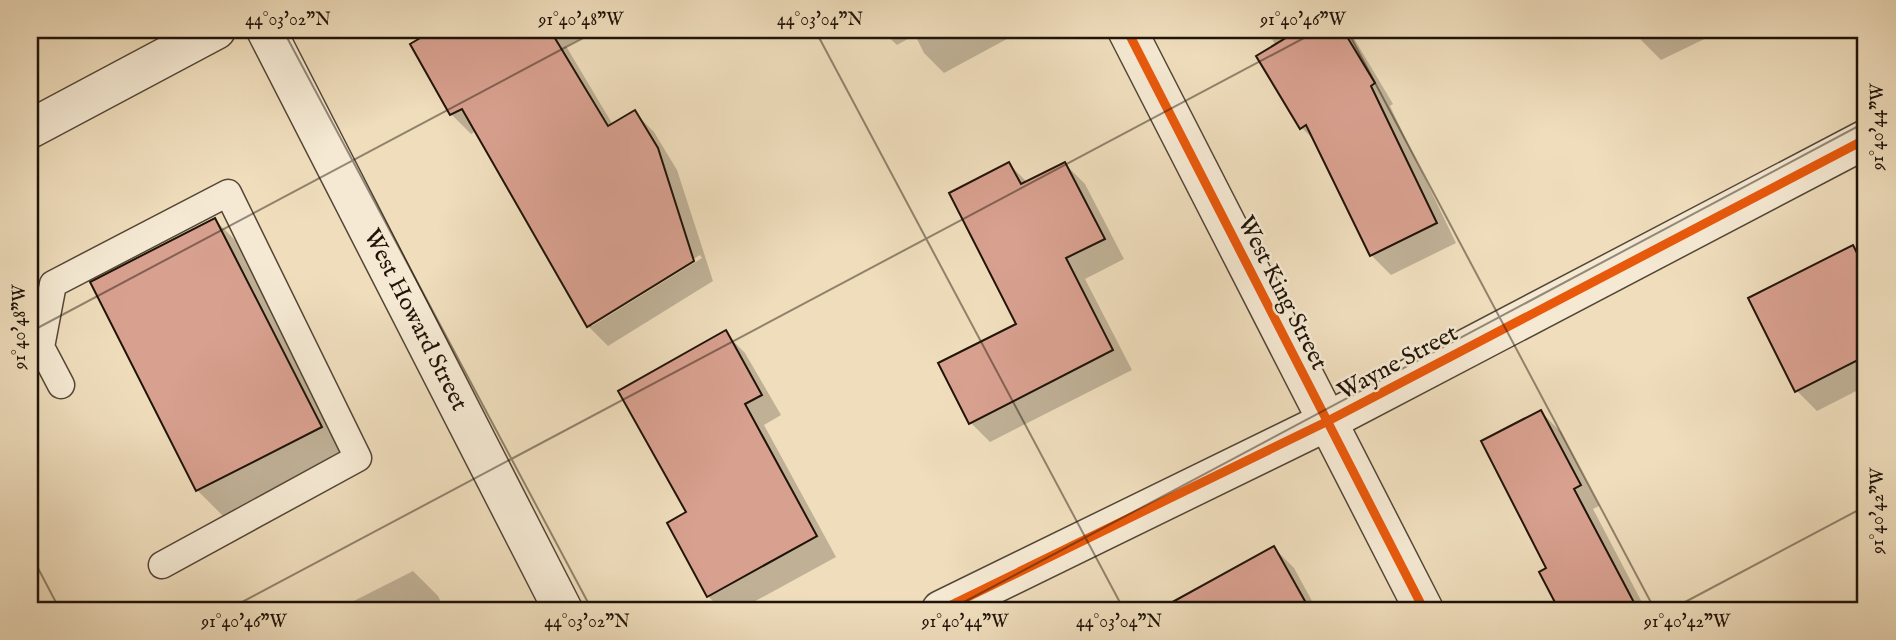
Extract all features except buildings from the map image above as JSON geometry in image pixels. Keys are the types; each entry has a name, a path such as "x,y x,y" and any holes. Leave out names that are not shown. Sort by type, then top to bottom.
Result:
{"street":[{"path":"30,130 216,30"},
{"name":"West Howard Street","path":"266,30 563,610"},
{"name":"West King Street","path":"1127,30 1423,610"},
{"name":"Wayne Street","path":"942,610 1326,422 1866,139"}],"lane":[{"path":"61,385 41,347 53,284 228,193 358,458 162,565"}],"cycle path":[{"path":"1127,30 1424,610"},
{"path":"941,610 1326,422 1866,139"}]}
